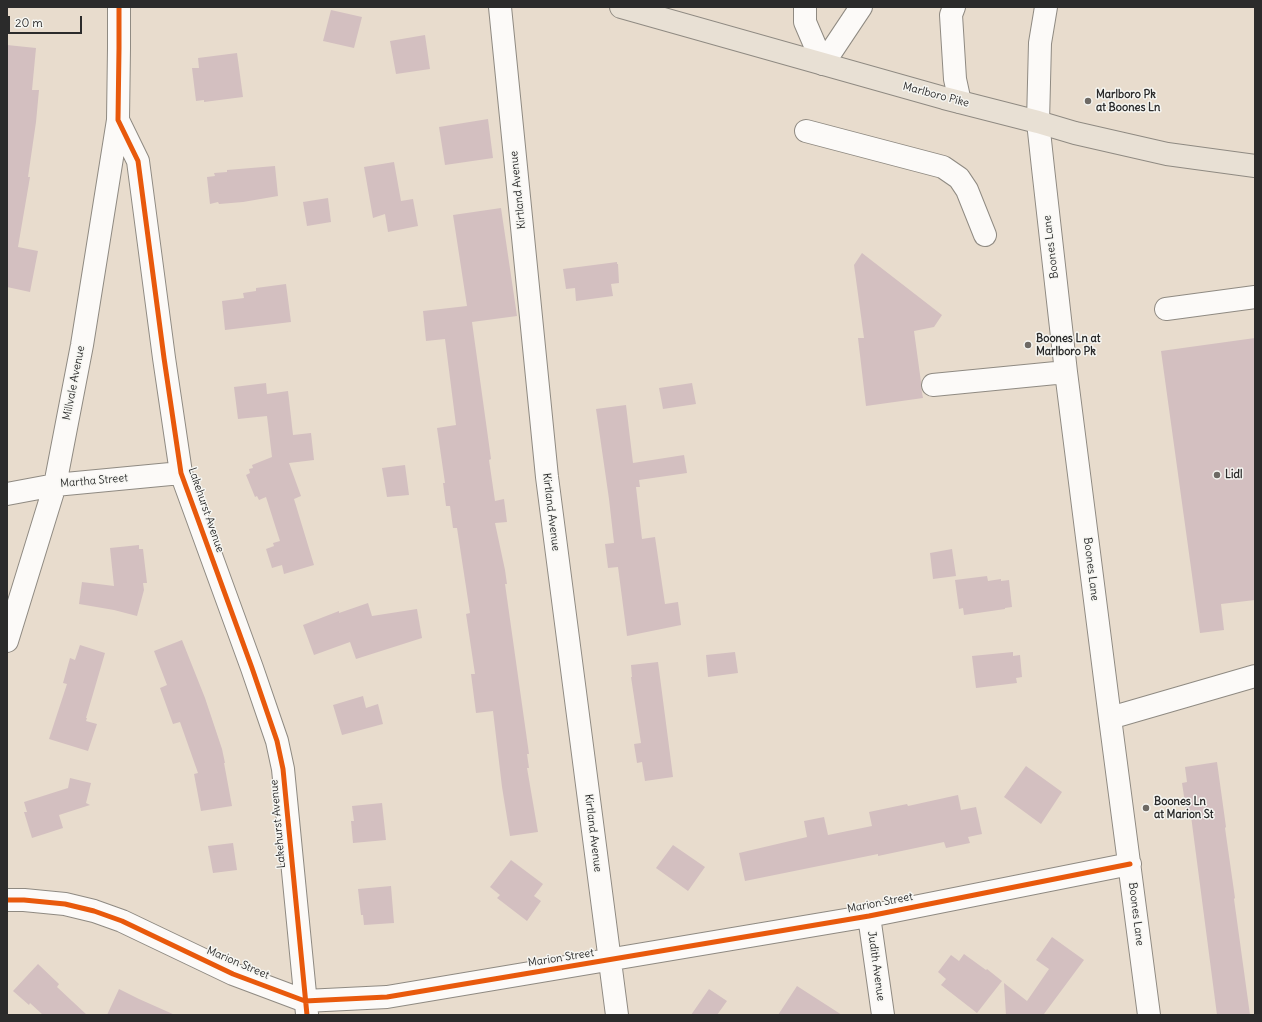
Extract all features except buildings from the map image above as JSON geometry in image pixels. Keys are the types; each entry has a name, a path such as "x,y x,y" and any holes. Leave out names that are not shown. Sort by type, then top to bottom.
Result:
{"main road":[{"name":"Marlboro Pike","path":"628,8 823,64 1075,133 1167,154 1255,166"}],"street":[{"name":"Lakehurst Avenue","path":"119,7 118,120 138,161 181,473 277,741 287,798 306,1008"},
{"name":"Kirtland Avenue","path":"500,7 547,477 617,1015"},
{"path":"805,7 806,22 823,64"},
{"path":"823,64 861,7"},
{"path":"954,7 951,15 955,73 960,102"},
{"name":"Boones Lane","path":"1046,7 1040,43 1038,122 1050,241 1149,1015"},
{"name":"Millvale Avenue","path":"7,641 55,485 82,345 118,120"},
{"path":"806,131 943,167 959,178 967,190 985,235"},
{"path":"1166,309 1255,296"},
{"path":"932,384 1066,372"},
{"name":"Martha Street","path":"7,494 55,485 181,473"},
{"path":"1110,718 1255,676"},
{"name":"Marion Street","path":"7,900 65,904 94,911 122,921 306,1008 387,997 869,916 1130,864"},
{"name":"Judith Avenue","path":"869,916 883,1015"}],"cycle path":[{"path":"119,7 118,120 138,161 181,473 277,741 283,769 307,1015"},
{"path":"7,900 65,904 94,911 122,921 233,974 305,1001 387,997 869,916 1130,864"}],"place":[{"name":"Marlboro Pk at Boones Ln","path":"1088,101"},
{"name":"Boones Ln at Marlboro Pk","path":"1028,345"},
{"name":"Lidl","path":"1217,475"},
{"name":"Boones Ln at Marion St","path":"1146,808"}]}
